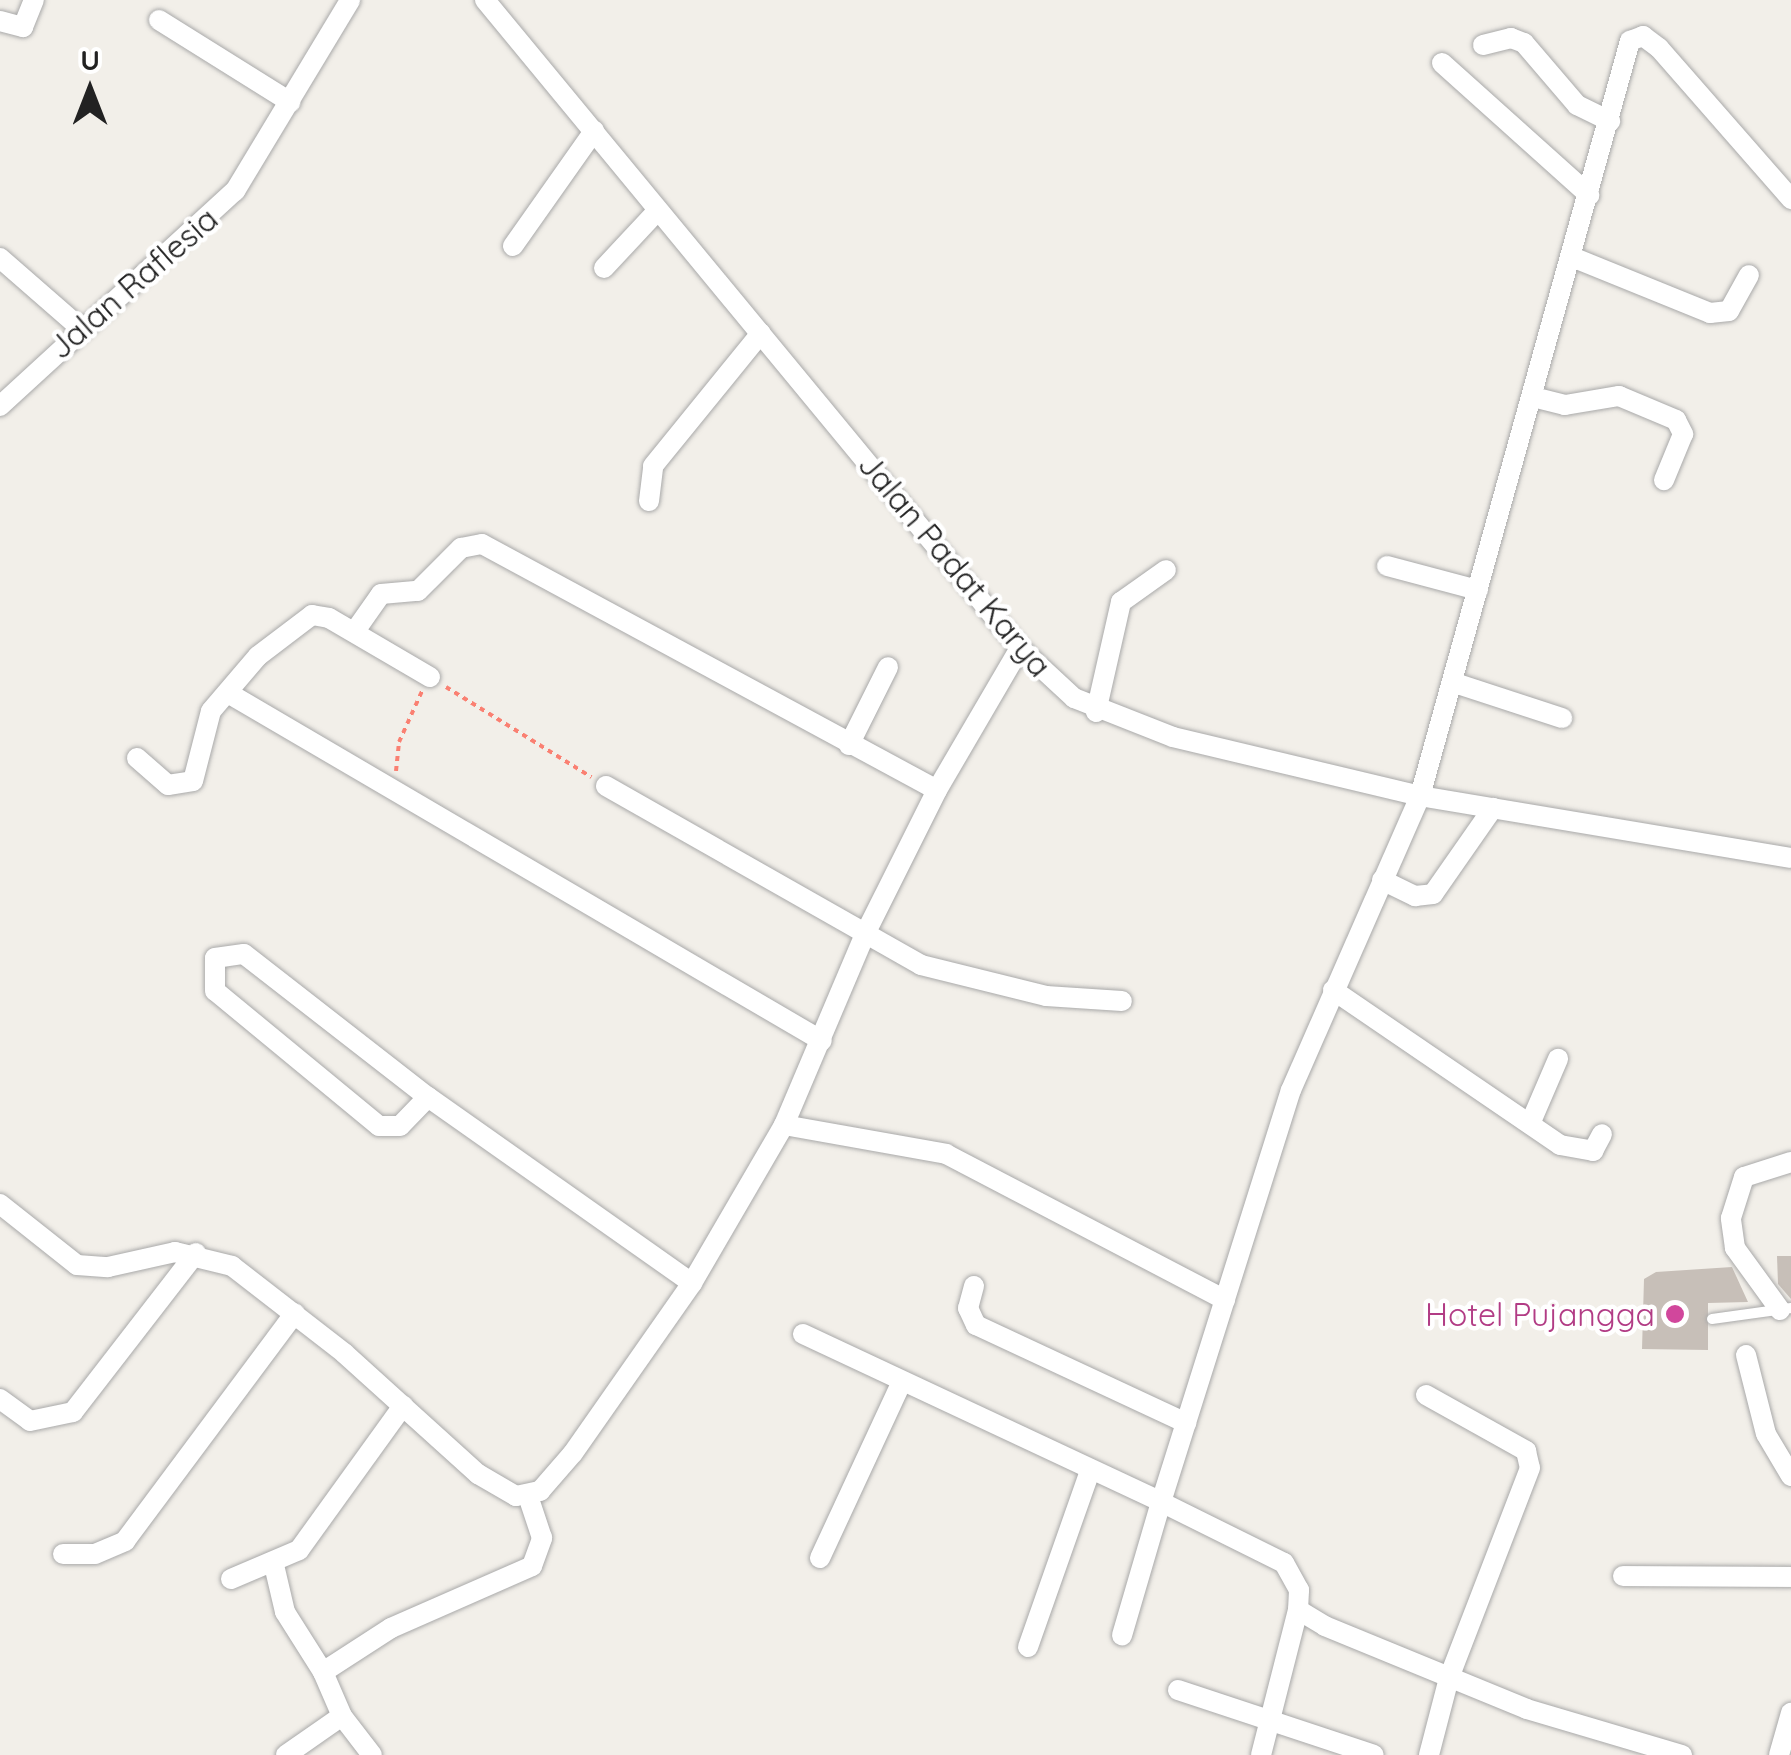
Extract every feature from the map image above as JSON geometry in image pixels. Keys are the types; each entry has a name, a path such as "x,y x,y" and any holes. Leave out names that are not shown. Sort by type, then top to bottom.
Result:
{"street":[{"path":"0,20 23,27 34,0"},
{"name":"Jalan Raflesia","path":"0,406 79,328 221,207 290,102 350,0"},
{"name":"Jalan Padat Karya","path":"484,0 1020,648 1044,675 1096,712 1420,796 1791,858"},
{"path":"160,20 290,102"},
{"path":"1483,46 1510,38 1524,43 1577,105 1610,122"},
{"path":"1122,1635 1290,1090 1420,796 1534,397 1630,40 1648,38 1791,199"},
{"path":"1442,62 1589,195"},
{"path":"513,246 594,131"},
{"path":"604,268 658,210"},
{"path":"1572,257 1710,313 1729,311 1749,275"},
{"path":"0,258 79,328"},
{"path":"649,501 654,466 761,333"},
{"path":"1534,397 1564,405 1620,396 1676,420 1683,434 1664,480"},
{"path":"355,631 382,594 418,591 461,548 482,544 937,790"},
{"path":"1387,566 1478,590"},
{"path":"1096,712 1121,602 1166,570"},
{"path":"137,758 168,785 193,781 212,711 303,620 321,615 430,677"},
{"path":"528,1496 572,1453 692,1282 784,1125 865,934 937,790 1020,648"},
{"path":"849,745 888,667"},
{"path":"1452,682 1562,718"},
{"path":"228,692 822,1041"},
{"path":"606,786 865,934 955,978 1046,996 1122,1002"},
{"path":"1382,880 1415,896 1433,894 1493,808"},
{"path":"428,1097 400,1126 379,1126 215,991 215,958 244,954 428,1097 692,1282"},
{"path":"1333,990 1573,1152 1593,1151 1602,1134"},
{"path":"1530,1124 1558,1060"},
{"path":"784,1125 946,1154 1225,1300"},
{"path":"1786,1309 1735,1248 1731,1218 1744,1177 1791,1162"},
{"path":"0,1204 46,1245 91,1268 196,1254 232,1266 295,1312 478,1474 502,1491 528,1496"},
{"path":"0,1398 30,1421 73,1412 196,1254"},
{"path":"974,1286 968,1308 976,1325 1186,1423"},
{"path":"63,1554 95,1554 125,1541 295,1312"},
{"path":"803,1334 1284,1563 1299,1590 1298,1610 1262,1755"},
{"path":"1746,1355 1766,1434 1791,1476"},
{"path":"820,1558 902,1381"},
{"path":"1426,1395 1530,1458 1529,1477 1449,1678 1429,1755"},
{"path":"231,1579 274,1566 298,1550 403,1406"},
{"path":"1028,1647 1090,1471"},
{"path":"323,1672 391,1628 532,1566 542,1538 528,1496"},
{"path":"274,1566 285,1612 323,1672 342,1716 372,1755"},
{"path":"1623,1576 1791,1577"},
{"path":"1298,1610 1449,1678 1682,1755"},
{"path":"1178,1690 1374,1755"},
{"path":"1779,1755 1791,1713"},
{"path":"286,1755 342,1716"}],"lane":[{"path":"1712,1319 1786,1309"}],"path":[{"path":"395,791 399,742 430,677 606,786"}],"building":[{"path":"1777,1256 1791,1256 1791,1299 1778,1284"},
{"name":"Hotel Pujangga","path":"1732,1267 1748,1302 1708,1303 1708,1350 1642,1349 1644,1279 1656,1272"}],"place":[{"name":"Hotel Pujangga","path":"1675,1314"}]}
